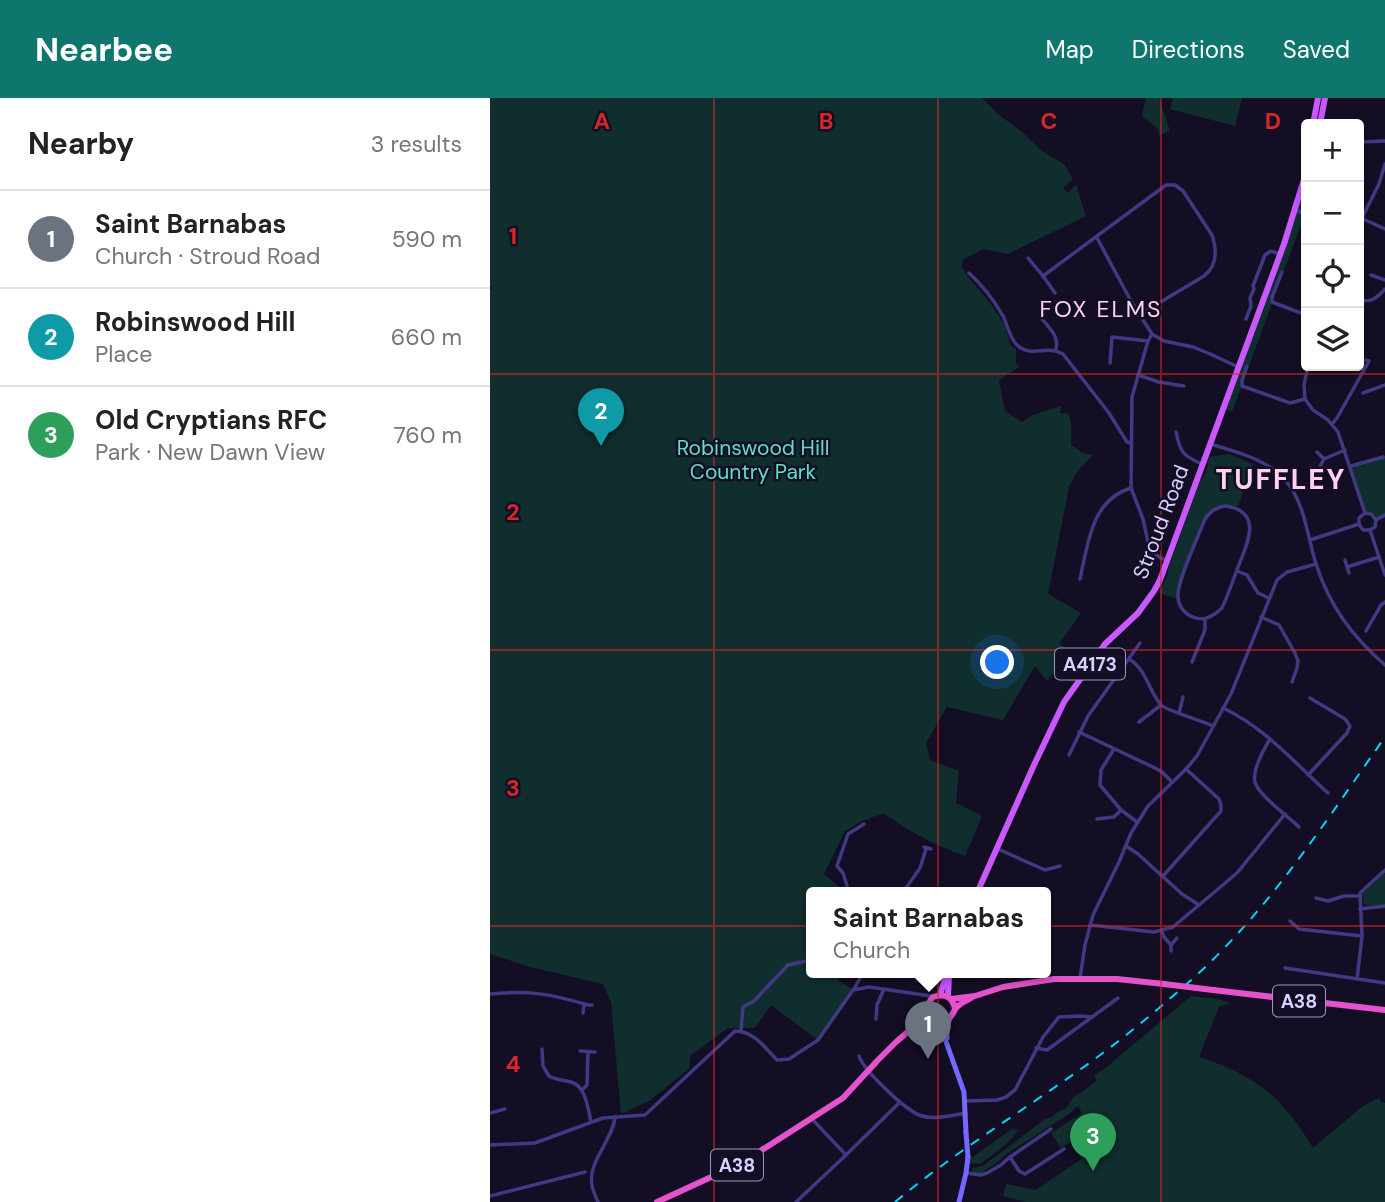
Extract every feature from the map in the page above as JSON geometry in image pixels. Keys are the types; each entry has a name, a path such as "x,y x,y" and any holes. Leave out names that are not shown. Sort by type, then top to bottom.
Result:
{"highway":[{"name":"A38","path":"936,996 975,996 1042,981 1117,979 1385,1010"},
{"path":"936,996 928,1003 928,1012 936,1021"},
{"name":"A38","path":"918,1023 944,1022 955,1009 975,996"},
{"path":"950,998 955,1009"},
{"name":"A38","path":"657,1202 733,1167 843,1098 896,1041 928,1012"}],"main road":[{"path":"1314,119 1318,98"},
{"path":"1321,119 1325,98"},
{"name":"Stroud Road","path":"980,887 1064,702 1105,644 1138,613 1160,580 1238,367 1259,292 1280,254 1303,182"},
{"path":"936,996 945,978"},
{"path":"948,978 950,998"},
{"path":"946,1041 950,1018"},
{"path":"936,1021 963,1087 965,1101 968,1157 959,1202"}],"street":[{"path":"1364,142 1385,141 1385,146"},
{"path":"1364,212 1379,184 1385,164"},
{"path":"1043,276 1166,185 1179,187 1212,235 1215,264 1209,272 1139,315"},
{"path":"1295,210 1301,212"},
{"path":"1364,219 1385,229"},
{"path":"1096,238 1152,334 1164,341 1193,347 1238,367"},
{"path":"1247,319 1251,306 1250,298 1259,292 1253,286 1265,255 1271,251 1280,254"},
{"path":"1028,258 1055,293"},
{"path":"1282,272 1272,302 1301,312"},
{"path":"969,273 993,301 1018,346 1032,352 1056,349 1063,354 1109,413 1127,442 1131,443"},
{"path":"1369,275 1385,281"},
{"path":"1364,301 1373,300 1385,289"},
{"path":"1042,319 1056,335 1056,349"},
{"path":"1152,334 1132,397 1131,488 1143,519 1149,547 1167,561"},
{"path":"1110,363 1112,337 1148,341"},
{"path":"1332,424 1369,361 1366,360"},
{"path":"1247,366 1242,386 1290,403 1305,399"},
{"path":"1307,371 1305,399 1313,410 1338,432 1365,513"},
{"path":"1138,375 1184,386"},
{"path":"1363,393 1385,386"},
{"path":"1175,434 1185,455 1202,464"},
{"path":"1209,443 1260,462 1283,477 1292,488 1331,602 1357,639 1385,666"},
{"path":"1319,468 1324,459 1345,450"},
{"path":"1317,452 1324,459"},
{"path":"1350,467 1382,457"},
{"path":"1080,579 1094,521 1107,502 1131,488"},
{"path":"1219,507 1237,509 1250,523 1250,536 1236,571 1222,608 1217,613 1205,619 1193,617 1183,610 1178,593 1205,519 1219,507"},
{"path":"1365,513 1371,514 1376,520 1375,527 1370,530 1363,530 1359,524 1359,518 1365,513"},
{"path":"1376,520 1385,515"},
{"path":"1310,540 1359,524"},
{"path":"1370,530 1384,572"},
{"path":"1347,567 1379,557"},
{"path":"1345,561 1349,573"},
{"path":"1080,978 1090,925 1137,822 1148,806 1197,756 1231,694 1277,579 1283,574 1316,564"},
{"path":"1236,571 1247,575 1256,592 1269,598"},
{"path":"1073,572 1082,573"},
{"path":"1366,631 1385,602"},
{"path":"1261,617 1279,625 1295,653 1298,661 1292,682"},
{"path":"1192,662 1205,631 1205,619"},
{"path":"1069,755 1088,716 1140,643"},
{"path":"1129,659 1142,670 1161,705 1213,726"},
{"path":"1179,713 1183,696"},
{"path":"1308,775 1347,733 1350,726 1345,719 1310,698"},
{"path":"1139,722 1161,705"},
{"path":"1223,708 1270,739 1328,793"},
{"path":"1079,732 1155,768 1172,782"},
{"path":"1270,739 1262,751 1254,776 1255,782 1264,795 1299,827"},
{"path":"1072,748 1078,751"},
{"path":"1114,749 1101,770 1100,784 1121,810 1137,822"},
{"path":"1163,876 1221,811 1219,799 1184,771"},
{"path":"1099,818 1114,817 1121,810"},
{"path":"1090,925 1148,932 1173,927 1237,873 1285,814"},
{"path":"847,887 843,873 837,866 848,834 864,824"},
{"path":"1126,846 1182,894 1199,905"},
{"path":"907,887 919,868 927,848"},
{"path":"996,849 1045,870 1056,866"},
{"path":"1316,898 1328,901 1360,895 1385,870"},
{"path":"1357,979 1362,936 1360,895"},
{"path":"1360,909 1385,906"},
{"path":"1290,921 1299,929 1362,936"},
{"path":"1162,931 1171,945"},
{"path":"1171,951 1171,945 1177,938"},
{"path":"741,1031 743,1007 754,1001 788,965 806,961"},
{"path":"1284,968 1385,983"},
{"path":"490,1145 535,1143 603,1118 645,1115 735,1031 750,1034 777,1060 789,1059 818,1040 860,978"},
{"path":"853,990 869,987 936,996"},
{"path":"876,1019 877,1005 884,989"},
{"path":"490,994 536,993 592,1005"},
{"path":"921,996 928,1003"},
{"path":"1036,1048 1047,1051 1118,998"},
{"path":"583,1013 584,1004"},
{"path":"965,1101 990,1101 1006,1097 1015,1090 1042,1037 1059,1017 1091,1017"},
{"path":"542,1049 543,1066 549,1076 578,1084 591,1122"},
{"path":"580,1051 595,1052"},
{"path":"582,1090 587,1085 588,1052"},
{"path":"859,1056 868,1071 911,1111 924,1117 966,1114"},
{"path":"796,1202 900,1102"},
{"path":"490,1113 505,1109"},
{"path":"598,1202 592,1187 593,1172 614,1126 615,1117"},
{"path":"812,1119 846,1155"},
{"path":"966,1173 981,1175 1051,1129"},
{"path":"1010,1157 1018,1171 1025,1174 1064,1149"},
{"path":"490,1196 584,1172"}],"green space":[{"name":"Robinswood Hill Country Park","path":"490,98 982,98 1042,151 1064,164 1073,179 1063,188 1067,193 1076,185 1086,216 1008,254 983,249 963,260 961,266 997,312 1010,345 1016,349 1016,363 1019,367 999,380 1005,411 1022,422 1033,415 1061,406 1060,413 1068,413 1071,422 1071,445 1083,453 1093,455 1076,473 1069,487 1048,594 1081,613 1059,644 1087,660 1072,683 1061,668 1055,668 1047,681 1035,666 1003,720 947,707 926,743 930,760 959,771 956,803 982,816 965,856 922,838 883,813 845,831 824,874 838,887 806,887 806,978 838,978 853,990 818,1040 771,1005 755,1028 728,1028 691,1055 689,1069 649,1101 621,1114 611,1002 603,984 530,967 490,954"},
{"path":"1146,98 1159,98 1170,131 1159,135 1157,128 1142,116"},
{"path":"1173,98 1242,98 1235,126 1170,109"},
{"path":"1301,187 1301,226 1232,412 1222,408"},
{"path":"1229,454 1253,464 1238,506 1226,506 1208,514 1179,586 1178,599 1159,593 1199,482 1205,474 1209,457"},
{"path":"1385,456 1385,515 1376,520 1371,514 1365,513 1350,466"},
{"path":"1385,873 1385,905 1364,904 1362,894"},
{"path":"1191,996 1230,1003 1219,1007 1199,1057 1236,1072 1266,1090 1290,1115 1313,1148 1363,1106 1379,1098 1385,1103 1385,1202 1026,1202 1003,1196 1006,1184 1036,1190 1083,1158 1072,1141 1061,1148 1051,1133 1082,1113 1078,1106 979,1174 971,1171 983,1166 1045,1119 1066,1108 1073,1098 1097,1081 1094,1076"},
{"path":"1012,1129 1018,1130 1011,1140 980,1164 970,1163 970,1159"}],"railway":[{"path":"895,1202 963,1150 1109,1048 1189,982 1244,927 1294,866 1385,737"}],"place":[{"name":"Robinswood Hill","path":"601,446"},
{"name":"Saint Barnabas","path":"928,1059"},
{"name":"Old Cryptians RFC","path":"1093,1171"}],"district":[{"name":"FOX ELMS","path":"1101,309"},
{"name":"TUFFLEY","path":"1281,479"}]}
